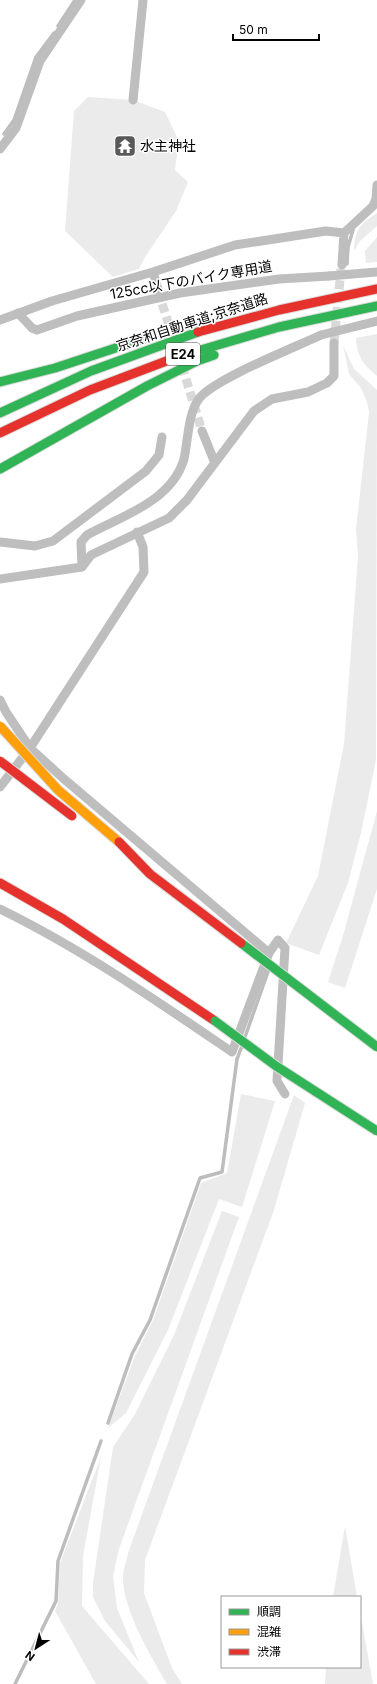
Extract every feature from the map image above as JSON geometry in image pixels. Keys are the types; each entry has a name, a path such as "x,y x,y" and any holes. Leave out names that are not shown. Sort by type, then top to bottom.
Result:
{"highway":[{"name":"京奈和自動車道;京奈道路","path":"0,413 35,395 96,368 167,341 239,318 310,301 377,289"},
{"name":"京奈和自動車道;京奈道路","path":"0,433 42,410 173,357 317,317 377,306"},
{"path":"0,469 147,386 197,361 317,317"},
{"path":"180,329 239,318"},
{"path":"0,382 55,368 158,334"},
{"path":"0,726 58,790 122,844 150,874"},
{"path":"0,761 377,1047"},
{"path":"0,883 63,920 215,1021 276,1066 377,1131"},
{"path":"7,898 73,932 215,1021"}],"street":[{"path":"0,149 16,128 40,61 81,0"},
{"path":"132,100 143,0"},
{"path":"342,265 344,233 373,206 376,199 377,185"},
{"path":"0,320 52,301 153,272 235,245 326,231 344,233"},
{"path":"153,272 158,289"},
{"name":"125cc以下のバイク専用道","path":"18,314 32,328 37,330 77,316 180,293 279,279 377,272"},
{"path":"82,567 81,542 87,534 142,506 166,491 178,476 198,400 216,384 321,335 377,322"},
{"path":"0,579 82,567 91,555 169,518 187,500 254,411 272,399 308,392 327,383 334,376 334,343"},
{"path":"202,431 215,463"},
{"path":"0,542 35,546 54,541 146,471 159,455 162,437"},
{"path":"0,787 30,748 144,572 143,548 137,532"},
{"path":"0,700 6,712 30,748 64,779 269,953"},
{"path":"0,910 58,940 139,989 232,1052 269,953 278,940 285,948 277,1081 285,1094"}],"shaded area":[{"path":"88,97 133,100 165,112 179,141 175,170 188,182 176,211 145,257 139,269 113,277 65,231 74,111"},
{"path":"377,213 377,226 359,242 354,251 357,232 366,220"},
{"path":"377,237 377,262 366,263 365,251"},
{"path":"377,334 377,376 368,368 359,355 356,338"},
{"path":"343,345 354,369 377,390 376,760 361,833 348,883 319,955 286,943 318,876 344,744 358,556 356,529 369,412 367,402 361,388 349,374"},
{"path":"377,811 377,889 345,988 328,982 342,939"},
{"path":"241,1094 275,1101 242,1207 219,1199 168,1330 126,1413 108,1428 135,1356 154,1318 201,1183 227,1173"},
{"path":"294,1095 305,1103 274,1210 145,1560 144,1593 172,1668 182,1684 167,1684 153,1660 132,1617 124,1589 124,1571 128,1553"},
{"path":"222,1211 239,1217 119,1549 113,1576 117,1608 139,1662 105,1621 93,1597 93,1583 113,1447 135,1414 174,1335"},
{"path":"101,1457 83,1556 82,1606 149,1684 96,1684 55,1611 58,1603 60,1563"},
{"path":"345,1526 357,1596 333,1596"},
{"path":"361,1618 373,1684 325,1684 326,1668 361,1668"}],"waterway":[{"path":"58,26 75,0"},
{"path":"4,134 14,120 36,57 54,33"},
{"path":"347,264 348,247 353,230"},
{"path":"245,1037 269,969"},
{"path":"108,1423 132,1354 150,1320 200,1178 222,1172 237,1059 242,1046"},
{"path":"15,1684 56,1601 58,1561 101,1441"}],"tunnel":[{"path":"334,343 341,269"},
{"path":"158,291 175,344"},
{"path":"182,366 202,431"}],"traffic: fast":[{"path":"177,357 279,327 377,306"},
{"path":"0,413 91,371 198,332"},
{"path":"0,382 55,368 149,337"},
{"path":"0,469 147,386 197,361 214,355"},
{"path":"241,943 377,1047"},
{"path":"215,1021 276,1066 377,1131"}],"traffic: jam":[{"path":"198,332 279,310 377,289"},
{"path":"0,433 90,390 177,357"},
{"path":"0,761 72,816"},
{"path":"119,842 150,874 241,943"},
{"path":"0,883 63,919 215,1021"}],"traffic: slow":[{"path":"0,726 58,790 119,842"}],"place":[{"name":"水主神社","path":"125,146"}]}
